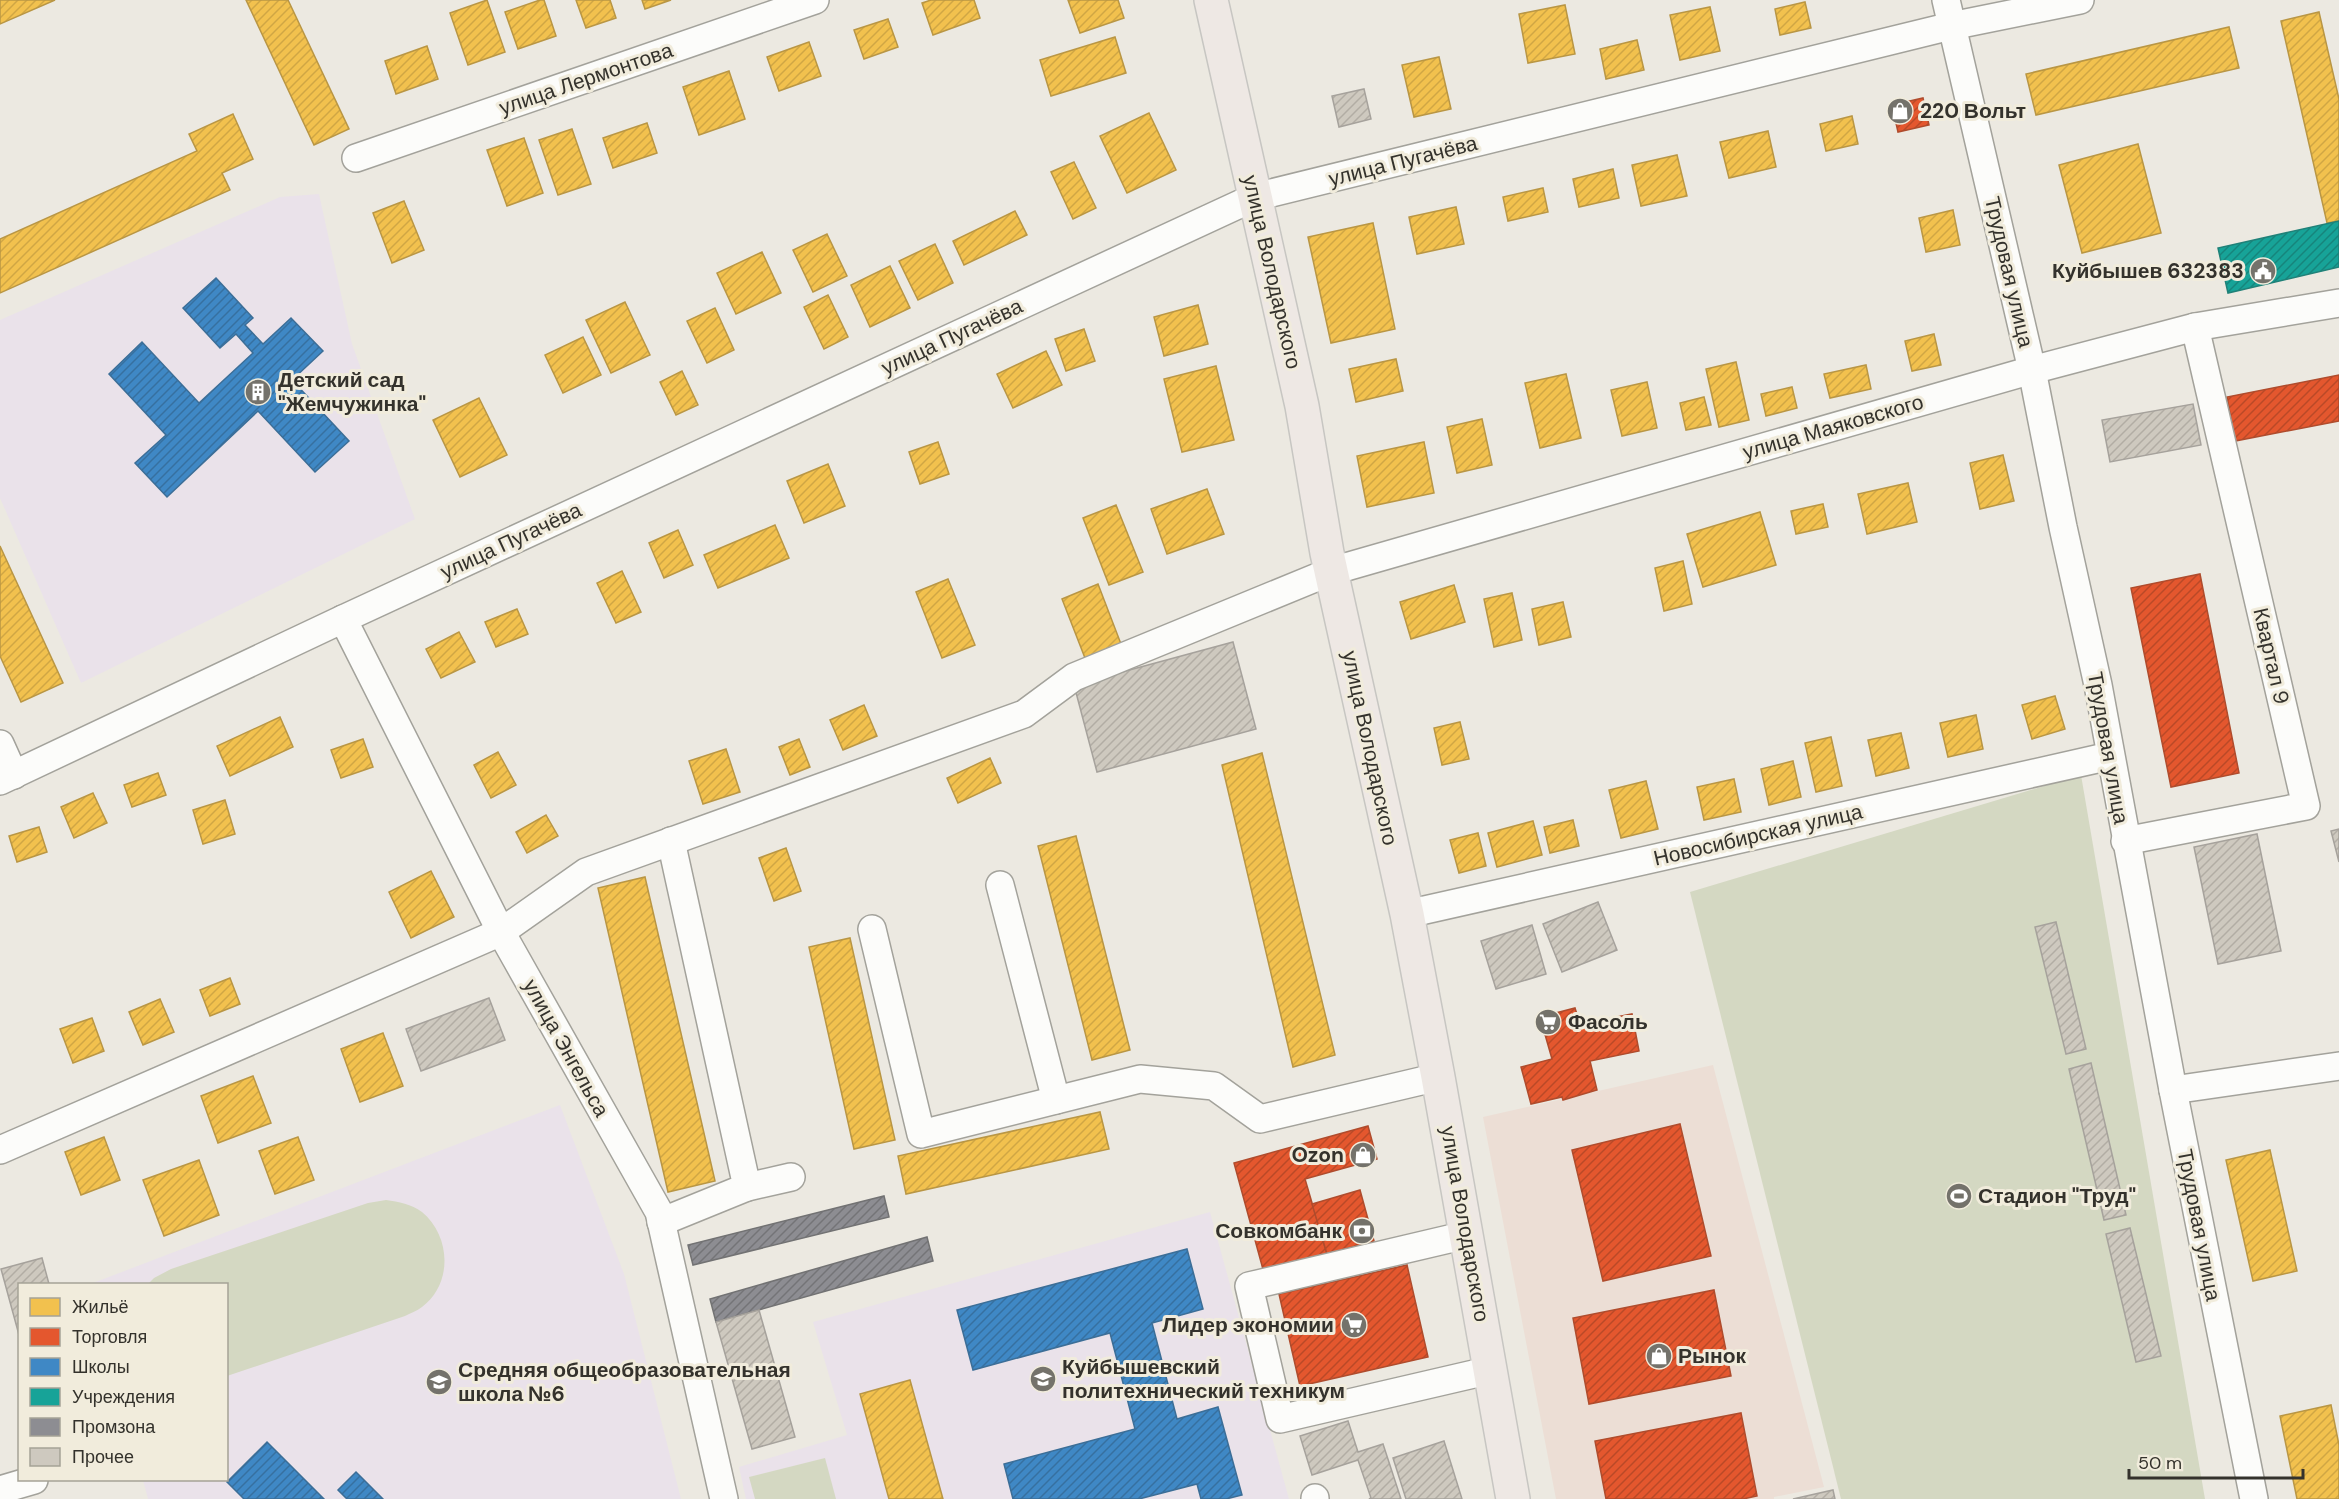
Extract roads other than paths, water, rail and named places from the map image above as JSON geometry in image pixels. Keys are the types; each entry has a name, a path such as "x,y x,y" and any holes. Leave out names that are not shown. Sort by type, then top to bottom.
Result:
{"main road":[{"name":"улица Володарского","path":"1211,0 1302,406 1332,571 1407,914 1513,1499"}],"street":[{"name":"улица Лермонтова","path":"356,158 815,0"},
{"name":"улица Пугачёва","path":"7,778 344,619 1255,197 1949,13 2080,0"},
{"name":"Трудовая улица","path":"1949,13 2032,370 2063,527 2098,685 2125,841 2254,1499"},
{"name":"улица Маяковского","path":"0,1150 501,932 586,872 1024,714 1074,677 1332,571 2032,370 2195,327 2339,303"},
{"name":"Квартал 9","path":"2125,841 2306,806 2195,327"},
{"name":"улица Энгельса","path":"344,619 501,932 659,1212 724,1499"},
{"path":"0,744 7,778"},
{"name":"Новосибирская улица","path":"1407,914 2110,756"},
{"path":"671,841 747,1187"},
{"path":"1000,885 1056,1100"},
{"path":"872,929 921,1134 1140,1079 1214,1086 1260,1119 1438,1077"},
{"path":"2173,1090 2339,1066"},
{"path":"661,1222 747,1187 790,1177"},
{"path":"1466,1235 1249,1286 1280,1419 1491,1370"},
{"path":"0,1490 28,1481"}],"place":[{"name":"220 Вольт","path":"1900,111"},
{"name":"Куйбышев 632383","path":"2263,271"},
{"name":"Детский сад \"Жемчужинка\"","path":"258,392"},
{"name":"Фасоль","path":"1548,1022"},
{"name":"Ozon","path":"1363,1155"},
{"name":"Стадион \"Труд\"","path":"1959,1196"},
{"name":"Совкомбанк","path":"1362,1231"},
{"name":"Лидер экономии","path":"1354,1325"},
{"name":"Рынок","path":"1659,1356"},
{"name":"Куйбышевский политехнический техникум","path":"1043,1379"},
{"name":"Средняя общеобразовательная школа №6","path":"439,1382"}]}
